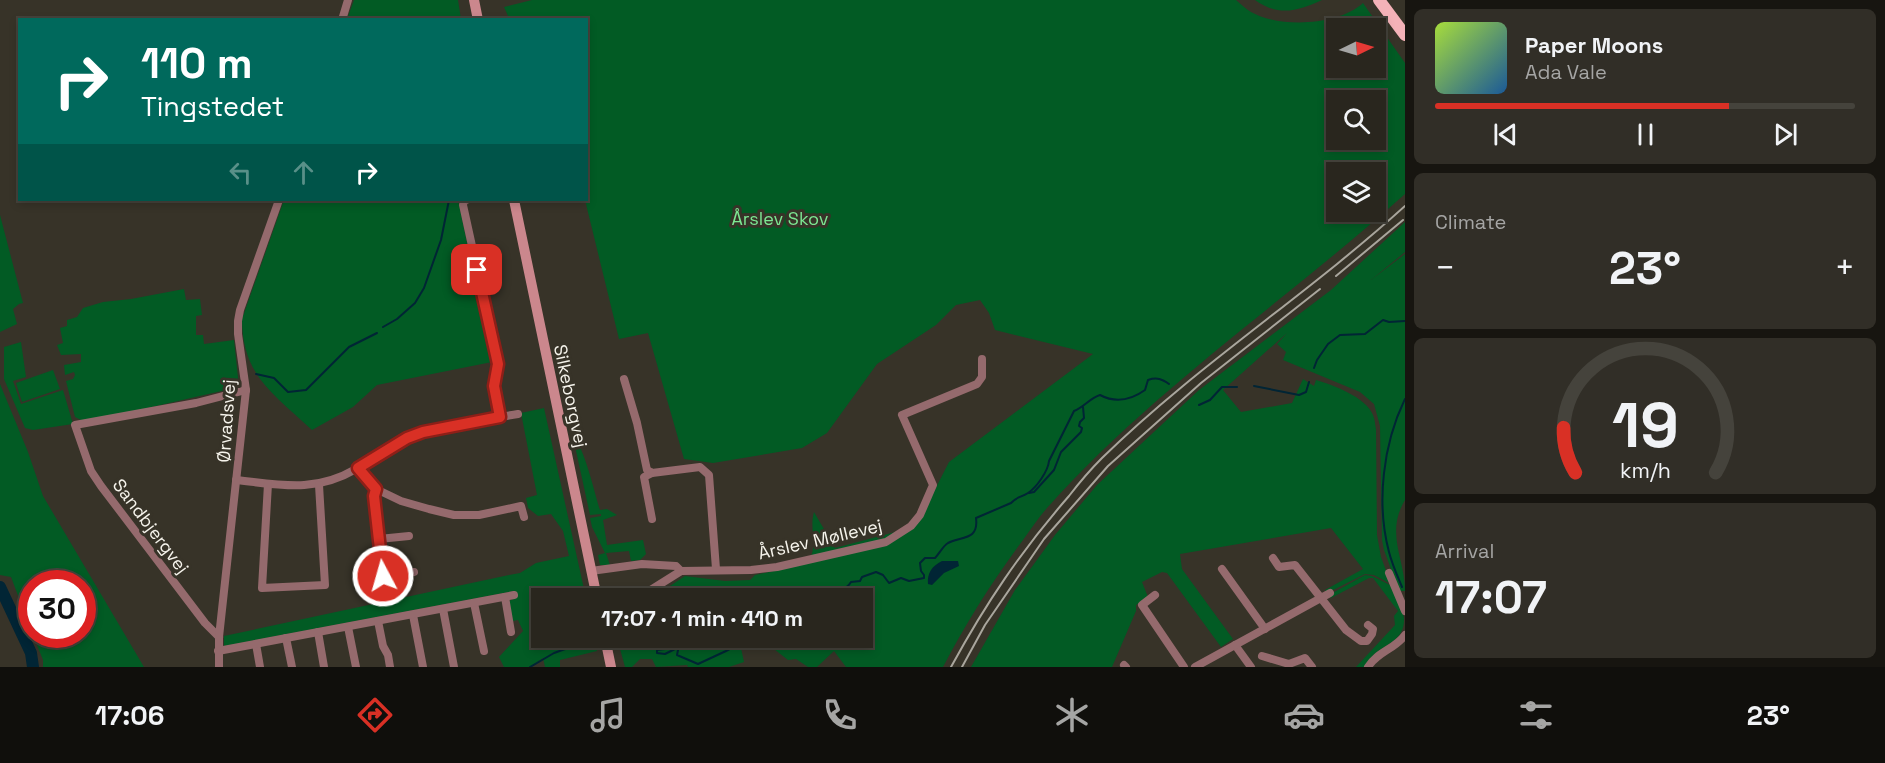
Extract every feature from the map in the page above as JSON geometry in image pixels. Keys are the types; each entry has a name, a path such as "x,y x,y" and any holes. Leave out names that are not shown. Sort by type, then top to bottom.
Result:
{"highway":[{"path":"1379,0 1405,35"}],"main road":[{"path":"474,0 478,18"},
{"name":"Silkeborgvej","path":"514,201 595,588"},
{"path":"607,648 611,667"}],"street":[{"path":"343,18 348,0"},
{"name":"Ørvadsvej","path":"219,667 219,637 246,390 238,321 279,201"},
{"path":"464,201 498,364 494,386 500,417"},
{"name":"Årslev Møllevej","path":"654,588 681,571 750,570 790,565 886,542 911,526 920,515 933,485 902,415 977,384 982,377 982,359"},
{"path":"624,379 637,423 647,470 652,473"},
{"name":"Sandbjergvej","path":"219,637 205,623 101,486 91,471 75,425 196,403 246,390"},
{"path":"236,480 298,486 333,481 407,438 423,432 518,414"},
{"path":"652,519 644,477 652,473 700,467 709,475 716,569"},
{"path":"358,468 376,489 401,501 429,510 454,515 479,515 521,506 524,517"},
{"path":"268,484 262,588 325,585 319,484"},
{"path":"376,489 374,496 383,576 414,572"},
{"path":"379,539 410,536"},
{"path":"1273,558 1279,567 1295,565 1346,630 1361,641 1367,641 1372,634 1373,629 1368,625"},
{"name":"Årslev Møllevej","path":"591,571 642,564 676,566 681,571"},
{"path":"1221,569 1265,629"},
{"path":"1389,573 1405,611"},
{"path":"1197,667 1330,593"},
{"path":"218,651 514,595"},
{"path":"1155,595 1142,605 1184,667"},
{"path":"505,597 511,632"},
{"path":"474,603 484,651"},
{"path":"443,609 454,667"},
{"path":"413,615 423,667"},
{"path":"378,621 390,667"},
{"path":"348,627 356,667"},
{"path":"318,632 324,667"},
{"path":"1368,667 1378,654 1396,644 1405,635"},
{"path":"286,638 292,667"},
{"path":"256,644 260,667"},
{"path":"1235,645 1251,667"},
{"path":"1262,656 1289,664 1305,658 1312,667"}],"green space":[{"path":"354,0 458,0 461,18 347,18"},
{"name":"Årslev Skov","path":"532,0 1236,0 1251,12 1277,21 1308,22 1326,19 1326,78 1386,78 1386,36 1405,63 1405,194 1386,210 1386,162 1326,162 1326,222 1373,222 1176,384 1088,465 1044,512 1012,555 980,602 943,667 846,667 834,651 817,667 808,667 796,659 788,660 770,648 873,648 873,588 667,588 685,576 725,581 750,580 755,575 793,567 810,559 813,547 814,512 835,548 899,531 924,511 949,462 1093,354 995,330 989,313 980,300 956,305 936,325 877,364 827,433 802,448 713,463 684,459 648,333 619,339 585,201 588,201 588,18 514,18 508,16 504,7"},
{"path":"1255,0 1322,0 1297,9 1280,10 1272,9"},
{"name":"Årslev Skov","path":"1363,3 1374,18 1332,18 1352,11"},
{"path":"284,201 458,201 492,362 377,385 353,407 312,430 273,394 254,370 243,339 242,319"},
{"path":"0,215 23,303 13,309 17,324 0,332"},
{"path":"1405,222 1405,252 1371,280 1405,254 1405,500 1399,512 1396,535 1405,591 1399,591 1382,540 1380,426 1374,404 1360,392 1283,360 1286,352 1277,344 1287,333 1223,390 1241,412 1292,403 1303,379 1314,386 1316,380 1331,385 1364,403 1374,417 1376,429 1377,535 1381,557 1391,584 1374,575 1365,574 1327,593 1325,590 1363,569 1331,528 1180,554 1182,569 1233,639 1221,647 1167,573 1162,572 1142,582 1148,597 1136,605 1136,611 1112,667 971,667 1015,590 1055,535 1097,485 1199,390 1331,290"},
{"path":"184,289 186,300 200,299 202,315 196,316 196,335 203,335 204,344 234,340 239,387 83,421 75,417 66,381 73,379 75,375 74,372 65,375 64,365 81,362 81,354 61,355 57,345 63,343 60,328 67,326 67,320 77,317 83,308 103,302"},
{"path":"21,342 26,377 13,381 21,404 63,390 73,424 33,430 25,428 4,379 4,347"},
{"path":"53,370 60,389 22,402 16,383"},
{"path":"0,384 43,496 87,570 18,570 18,596 11,577 0,575"},
{"path":"544,408 584,588 531,588 531,648 596,648 597,651 560,660 560,667 545,667 543,658 530,667 504,667 499,657 523,631 518,620 513,621 509,601 516,598 514,591 224,646 224,636 520,573 536,563 569,556 563,531 551,514 538,516 528,508 526,498 537,495 521,413"},
{"path":"573,437 585,460 600,510 607,509 617,515 603,520 607,545 643,540 646,554 640,560 631,561 629,551 606,553 610,565 600,565 598,555 605,553 590,518 601,516 601,514 590,515"},
{"path":"1365,575 1372,576 1392,586 1403,614 1404,625 1399,635 1371,657 1364,667 1356,667 1395,625 1394,616 1398,611 1373,578 1331,598 1329,595"},
{"path":"96,586 144,667 43,667 38,648 96,648"},
{"name":"Årslev Skov","path":"620,648 741,648 744,662 729,667 688,667 687,665 656,667 652,659 640,659 632,667 625,667"}],"water":[{"path":"942,561 958,561 959,566 944,573 932,585 928,584 931,570"}],"waterway":[{"path":"383,327 397,319 415,303 424,288 441,240 449,201"},
{"path":"1314,368 1328,344 1340,335 1365,334 1383,320 1405,321"},
{"path":"256,374 274,378 288,392 306,390 349,347 377,333"},
{"path":"845,588 851,582 860,581 862,577 876,572 883,575 889,583 901,578 909,581 924,578 920,563 925,558 935,558 948,543 972,534 975,531 976,518 1011,503 1035,487 1044,474 1074,411 1100,395 1117,400 1134,396 1145,390 1148,380 1159,379 1169,384"},
{"path":"1254,386 1299,395 1306,392 1309,382"},
{"path":"1199,405 1210,400 1222,387 1237,387"},
{"path":"1402,587 1389,552 1385,533 1383,494 1391,435 1405,399"},
{"path":"1029,493 1034,492 1054,470 1061,452 1081,432 1082,428 1079,426 1084,418 1083,407"},
{"path":"0,587 31,653 33,667"},
{"path":"530,667 568,648"},
{"path":"666,648 657,650 657,653 665,654 677,648"},
{"path":"677,648 677,655 698,664 732,648"}],"railway":[{"path":"951,667 977,621 1020,557 1102,458 1175,392 1330,270 1405,206"},
{"path":"1336,276 1403,220"},
{"path":"962,667 985,625 1044,539 1108,466 1201,383 1320,289"}],"route":[{"path":"383,576 374,496 376,489 358,468 407,438 423,432 500,417 494,386 498,364 477,270"}]}
